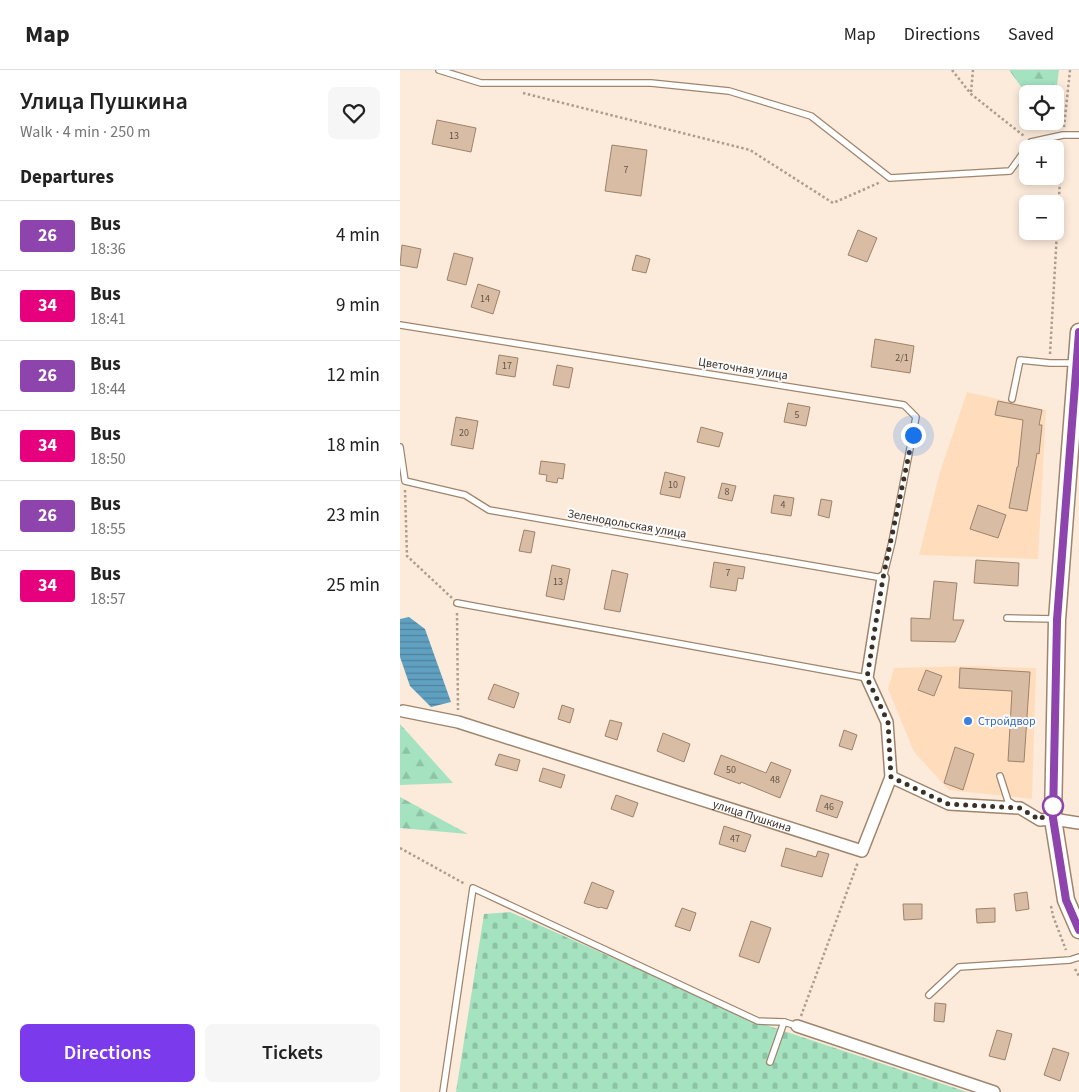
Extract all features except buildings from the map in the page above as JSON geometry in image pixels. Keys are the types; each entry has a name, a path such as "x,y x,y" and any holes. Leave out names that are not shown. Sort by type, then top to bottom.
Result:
{"main road":[{"path":"1079,332 1057,620 1053,818 1066,900 1079,930"}],"street":[{"path":"862,851 891,777 888,722 867,678 883,578"},
{"name":"улица Пушкина","path":"404,711 458,722 862,851"},
{"path":"891,777 948,804 1020,808 1040,820 1053,818 1079,823"},
{"path":"797,1026 994,1092"}],"lane":[{"path":"439,70 481,83 651,83 729,91 812,116 890,178 1010,171 1019,159"},
{"path":"1040,140 1063,135 1079,135"},
{"name":"Цветочная улица","path":"400,324 904,405 916,418 883,578"},
{"path":"1012,398 1020,360 1076,363"},
{"path":"400,447 405,481"},
{"name":"Зеленодольская улица","path":"405,481 465,495 489,510 883,578"},
{"path":"457,603 867,678"},
{"path":"1007,618 1057,620"},
{"path":"1000,776 1008,801 1020,808"},
{"path":"443,1092 473,888 758,1021 784,1022 797,1026"},
{"path":"929,995 959,968 1070,960 1079,957"},
{"path":"770,1062 784,1022"}],"path":[{"path":"952,70 971,94 1028,140"},
{"path":"971,94 973,70"},
{"path":"1050,363 1063,135 1070,70"},
{"path":"520,92 750,150 833,203 890,178"},
{"path":"405,481 407,556 457,603 458,722"},
{"path":"400,848 473,888"},
{"path":"797,1026 862,851"}],"shaded area":[{"path":"967,392 1046,410 1038,559 919,555 940,472"},
{"name":"Стройдвор","path":"971,666 1036,668 1032,799 949,790 914,752 888,689 894,668"}],"green space":[{"path":"1009,70 1059,70 1057,85 1020,85"},
{"path":"400,724 453,783 400,785"},
{"path":"400,797 468,834 400,828"},
{"path":"510,912 757,1022 967,1092 456,1092 484,914"}],"water":[{"path":"409,617 425,629 451,702 431,707 410,686 400,657 400,619"}],"bus line":[{"name":"26","path":"1079,332 1057,620 1053,768 1053,818 1066,900 1079,930"}],"place":[{"name":"Стройдвор","path":"968,721"}],"route":[{"path":"913,435 883,578 867,678 888,722 891,777 948,804 1020,808 1040,820 1053,806"}]}
